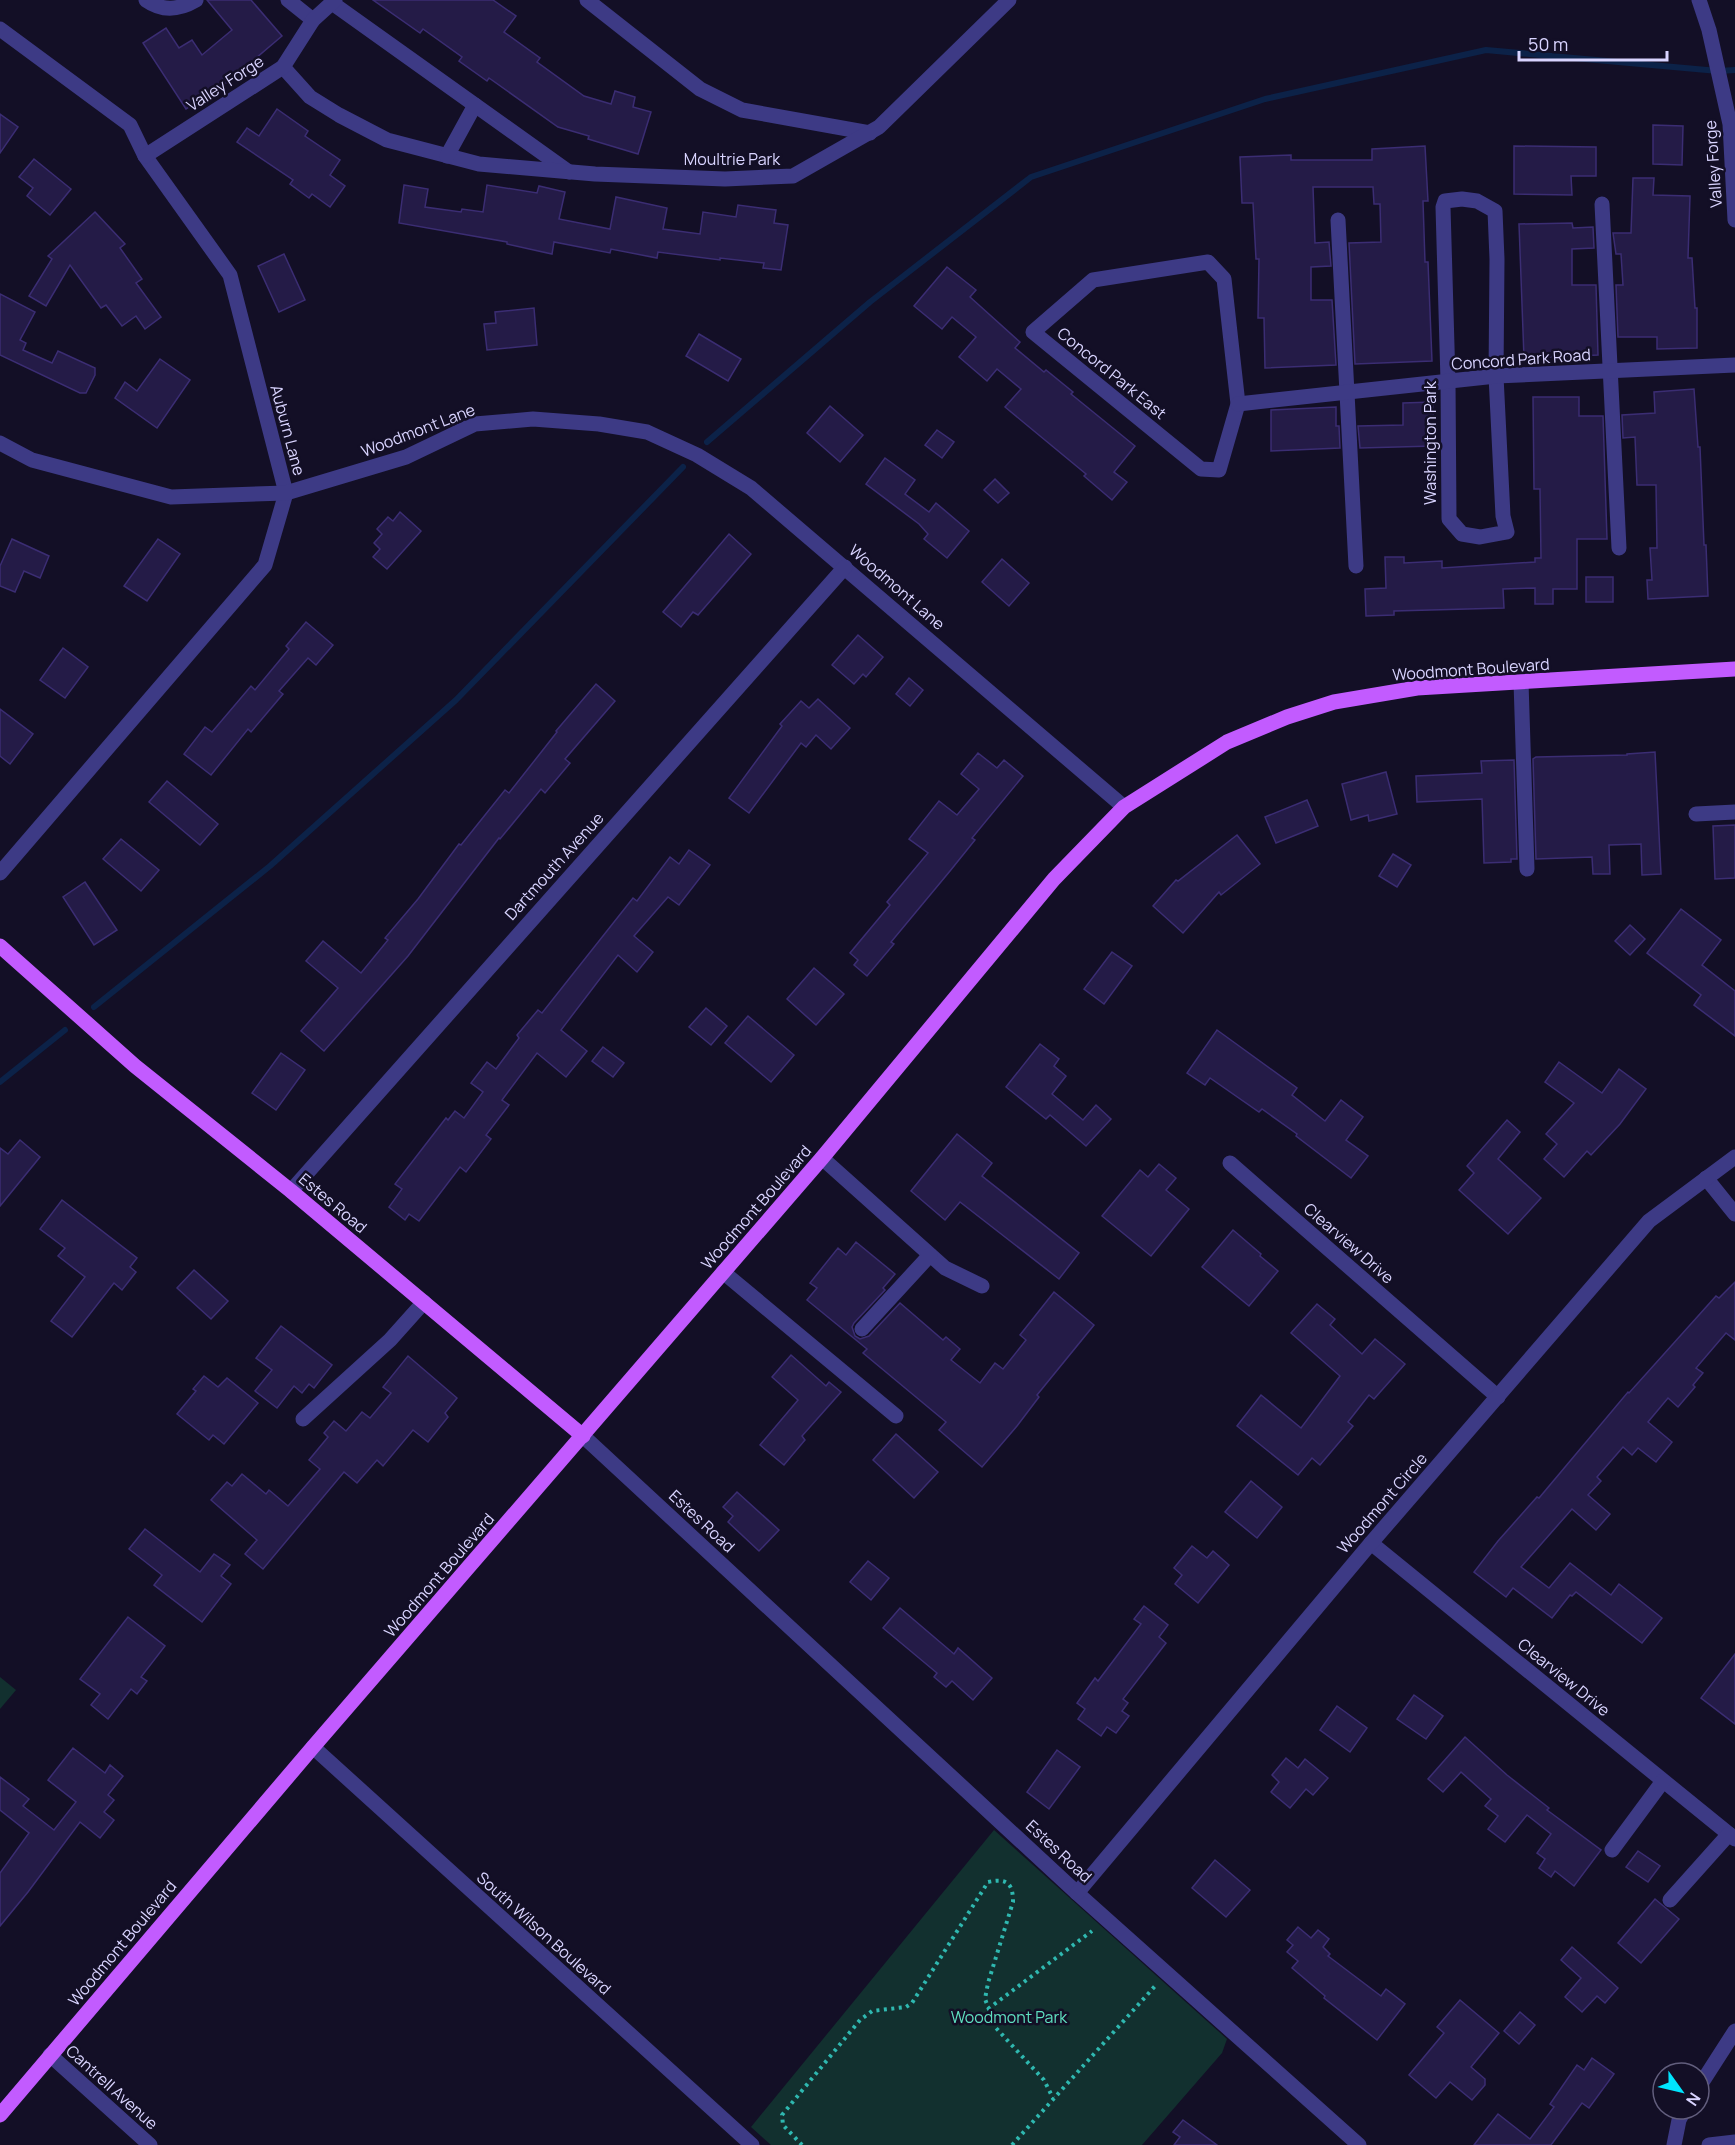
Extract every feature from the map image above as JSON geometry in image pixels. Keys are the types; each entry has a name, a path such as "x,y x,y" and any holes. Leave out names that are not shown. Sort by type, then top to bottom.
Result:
{"main road":[{"name":"Woodmont Boulevard","path":"0,2115 313,1747 822,1158 1054,879 1124,807 1227,742 1287,717 1334,702 1417,688 1735,669"},
{"name":"Estes Road","path":"0,946 135,1066 291,1191 583,1436"}],"street":[{"path":"146,0 166,9 184,7 196,0"},
{"path":"288,0 313,21"},
{"path":"587,0 700,89 742,110 870,133"},
{"name":"Moultrie Park","path":"283,67 310,97 387,140 479,164 569,172 725,179 793,176 879,128 1009,0"},
{"name":"Valley Forge","path":"1699,0 1730,124 1735,220"},
{"path":"334,1 569,172"},
{"name":"Valley Forge","path":"145,156 283,67 313,21 334,1"},
{"name":"Auburn Lane","path":"0,29 130,125 145,156 230,275 286,493 266,565 0,873"},
{"path":"447,156 475,105"},
{"name":"Washington Park","path":"1462,199 1477,201 1494,211 1497,259 1496,376 1503,516 1507,532 1480,537 1462,534 1449,519 1448,381 1443,207 1445,201 1462,199"},
{"path":"1602,204 1619,549"},
{"path":"1338,220 1356,566"},
{"name":"Concord Park East","path":"1208,262 1224,279 1238,404 1219,470 1201,469 1033,332 1093,280 1208,262"},
{"name":"Concord Park Road","path":"1238,404 1496,376 1735,365"},
{"name":"Woodmont Lane","path":"0,443 32,460 171,496 286,493 406,457 475,424 533,419 598,424 647,432 697,455 751,488 1124,807"},
{"name":"Dartmouth Avenue","path":"291,1191 845,567"},
{"path":"1521,682 1527,869"},
{"path":"1696,814 1735,812"},
{"name":"Woodmont Circle","path":"1077,1893 1371,1543 1649,1221 1735,1157"},
{"path":"822,1158 945,1268 982,1286"},
{"name":"Clearview Drive","path":"1230,1163 1498,1397"},
{"path":"1706,1178 1735,1214"},
{"path":"862,1329 930,1255"},
{"path":"723,1272 896,1416"},
{"path":"303,1419 390,1340 424,1302"},
{"name":"Estes Road","path":"583,1436 1077,1893 1359,2145"},
{"name":"Clearview Drive","path":"1371,1543 1732,1837"},
{"name":"South Wilson Boulevard","path":"313,1747 752,2145"},
{"path":"1612,1850 1663,1781"},
{"path":"1670,1900 1732,1837"},
{"path":"1711,2069 1735,2031"},
{"name":"Cantrell Avenue","path":"50,2055 150,2145"},
{"path":"1674,2145 1679,2121"},
{"path":"1709,2145 1735,2142"}],"path":[{"path":"802,2145 783,2125 782,2115 860,2020 872,2011 906,2007 912,2003 988,1882 998,1880 1007,1882 1013,1890 1014,1902 988,1983 985,2000 996,2028 1044,2080 1053,2098"},
{"path":"988,2009 1092,1931"},
{"path":"1012,2145 1167,1973"}],"green space":[{"path":"0,1677 16,1690 0,1709"},
{"name":"Woodmont Park","path":"994,1830 1227,2039 1222,2053 1142,2145 771,2145 751,2127"}],"building":[{"path":"207,0 251,0 282,36 229,81 186,109 143,43 166,28 179,48 192,40 202,55 232,30"},
{"path":"373,0 493,0 516,16 504,32 540,58 537,62 584,96 611,104 615,91 635,97 633,107 651,112 638,154 558,127 489,78 487,81 459,61 462,57 423,29 420,33"},
{"path":"277,109 308,131 305,136 340,160 330,175 345,186 330,207 312,194 309,198 290,184 293,180 237,142 247,128 259,136"},
{"path":"0,114 18,127 0,153"},
{"path":"1653,125 1683,126 1682,165 1653,164"},
{"path":"1425,146 1428,201 1423,201 1432,361 1355,364 1349,243 1381,242 1380,204 1374,204 1373,187 1313,187 1315,243 1329,242 1331,266 1311,267 1311,300 1332,300 1336,365 1265,368 1264,318 1258,318 1259,259 1256,259 1253,203 1242,203 1240,157 1291,155 1291,160 1372,160 1372,149"},
{"path":"1514,146 1596,147 1596,176 1571,176 1572,195 1514,194"},
{"path":"34,159 71,189 50,215 27,196 33,188 19,177"},
{"path":"1633,178 1654,178 1653,195 1690,196 1688,258 1692,258 1695,308 1697,308 1697,348 1657,349 1657,337 1618,337 1616,285 1623,285 1621,254 1616,254 1613,233 1631,233"},
{"path":"404,185 428,189 425,207 461,212 462,209 483,212 487,185 537,193 539,186 565,192 559,219 610,229 616,197 667,208 663,229 700,234 703,212 736,217 738,205 776,210 774,223 788,225 781,270 763,268 764,263 658,252 657,258 611,249 610,253 554,242 552,254 507,244 507,242 399,223"},
{"path":"95,212 125,244 120,248 142,279 136,283 161,317 145,329 136,316 122,326 106,305 101,308 70,265 46,306 29,296 52,259 48,256"},
{"path":"1572,223 1573,228 1593,227 1594,248 1572,249 1572,285 1596,285 1598,355 1524,358 1519,224"},
{"path":"284,254 305,300 279,312 258,266"},
{"path":"947,267 976,290 970,297 1020,342 1015,348 1073,392 1071,394 1135,446 1114,472 1127,482 1112,500 1084,476 1086,474 1005,407 1021,389 997,369 987,381 959,357 976,337 952,317 942,329 914,306"},
{"path":"0,294 35,312 20,340 26,343 23,350 52,363 58,351 95,368 95,375 86,393 80,393 0,355"},
{"path":"534,308 537,345 487,350 484,324 496,323 495,312"},
{"path":"699,334 741,359 728,381 686,356"},
{"path":"160,359 190,380 157,428 115,398 125,382 137,391"},
{"path":"1694,389 1698,447 1700,447 1708,596 1648,599 1647,580 1652,580 1650,548 1657,548 1656,485 1637,485 1635,437 1623,438 1622,415 1655,413 1654,392"},
{"path":"1533,397 1579,397 1579,416 1603,416 1607,539 1577,539 1577,589 1553,589 1553,604 1535,604 1535,588 1503,589 1504,608 1394,611 1394,615 1366,616 1365,589 1386,588 1385,557 1404,557 1404,563 1442,561 1442,568 1535,562 1535,558 1541,558 1540,489 1534,489"},
{"path":"1433,402 1434,446 1360,448 1358,426 1403,425 1403,403"},
{"path":"830,406 863,435 840,462 807,433"},
{"path":"1336,407 1336,426 1339,426 1340,448 1271,451 1271,410"},
{"path":"937,430 954,442 942,458 925,445"},
{"path":"885,458 915,480 905,494 929,512 936,503 969,531 947,558 924,539 928,534 919,524 866,484"},
{"path":"995,479 1009,493 998,503 984,490"},
{"path":"400,512 421,531 387,569 373,557 380,549 374,543 382,534 377,529 388,517 393,521"},
{"path":"729,534 751,554 698,615 693,612 681,627 663,612"},
{"path":"12,539 49,556 40,578 24,571 15,592 0,586 0,566"},
{"path":"158,539 180,554 147,601 124,586"},
{"path":"1002,559 1029,583 1009,606 982,582"},
{"path":"1586,577 1613,577 1613,602 1586,602"},
{"path":"306,622 333,645 316,665 308,658 279,691 283,694 251,732 248,729 211,775 184,754 205,727 212,732 251,686 255,690 289,649 286,646"},
{"path":"858,635 883,657 866,677 863,674 854,684 832,665"},
{"path":"63,648 88,667 65,698 40,680"},
{"path":"909,678 923,690 910,706 896,694"},
{"path":"596,684 615,701 565,759 570,763 545,793 541,789 499,838 408,956 324,1051 301,1031 338,988 306,961 323,941 361,973 388,940 385,938 418,899 459,844 461,845 505,790 509,793 556,731"},
{"path":"818,699 850,728 831,749 816,735 806,747 801,743 749,813 729,798 782,726 780,724 801,701 809,708"},
{"path":"0,709 33,734 10,764 0,756"},
{"path":"1655,752 1661,874 1642,875 1641,844 1609,845 1610,874 1593,874 1592,857 1536,859 1533,759 1536,757 1627,755"},
{"path":"978,753 997,768 1004,760 1023,776 972,838 975,840 891,942 894,944 867,976 854,965 858,960 850,953 890,905 887,902 928,853 909,839 939,801 957,815 979,789 961,774"},
{"path":"1514,760 1517,859 1511,859 1511,862 1484,863 1482,799 1417,802 1416,776 1482,773 1481,761"},
{"path":"1386,772 1397,814 1369,821 1368,815 1351,820 1342,784"},
{"path":"167,781 218,824 200,845 149,802"},
{"path":"1307,800 1318,826 1276,843 1265,817"},
{"path":"1735,825 1735,878 1715,879 1713,826"},
{"path":"1237,835 1260,864 1221,895 1219,892 1183,933 1153,906 1176,880 1178,881"},
{"path":"121,839 159,870 141,891 103,859"},
{"path":"689,850 710,865 679,905 668,897 634,936 653,952 637,972 618,955 561,1030 587,1051 566,1077 537,1053 502,1100 509,1105 486,1135 491,1139 466,1172 460,1167 419,1221 409,1214 405,1220 389,1207 402,1189 395,1184 446,1118 448,1120 455,1111 464,1118 483,1092 471,1083 487,1062 496,1069 519,1038 517,1035 538,1010 542,1013 633,898 637,901 670,857 679,864"},
{"path":"1393,854 1411,865 1397,887 1379,876"},
{"path":"85,882 117,930 94,945 63,897"},
{"path":"1681,909 1721,940 1702,965 1735,991 1735,1036 1694,1005 1701,995 1647,953"},
{"path":"1630,925 1645,939 1630,955 1615,941"},
{"path":"1112,952 1132,966 1104,1004 1084,989"},
{"path":"814,968 844,994 816,1025 787,999"},
{"path":"706,1008 727,1026 711,1045 689,1027"},
{"path":"748,1016 794,1055 771,1082 725,1043"},
{"path":"1217,1030 1297,1088 1292,1095 1325,1121 1341,1100 1363,1117 1346,1140 1368,1156 1351,1178 1262,1109 1259,1112 1210,1078 1205,1085 1187,1073"},
{"path":"1040,1044 1059,1059 1054,1066 1066,1076 1052,1094 1083,1120 1096,1105 1111,1119 1086,1146 1050,1115 1046,1119 1006,1087"},
{"path":"603,1047 624,1063 613,1077 592,1061"},
{"path":"281,1053 305,1070 276,1110 252,1093"},
{"path":"1559,1062 1602,1093 1619,1069 1646,1089 1620,1124 1591,1155 1587,1151 1564,1177 1544,1159 1557,1144 1546,1134 1574,1103 1545,1082"},
{"path":"1507,1120 1520,1132 1498,1159 1541,1198 1508,1234 1459,1190 1474,1173 1467,1166"},
{"path":"957,1134 992,1163 982,1176 1079,1253 1059,1279 960,1202 945,1220 911,1191"},
{"path":"20,1140 40,1157 0,1206 0,1148 8,1154"},
{"path":"1159,1164 1176,1178 1166,1190 1189,1209 1151,1256 1102,1216 1140,1170 1148,1177"},
{"path":"62,1200 137,1258 130,1267 136,1272 122,1290 114,1283 72,1337 51,1321 85,1277 58,1256 65,1248 40,1229"},
{"path":"1233,1230 1278,1271 1249,1306 1202,1267"},
{"path":"856,1242 895,1274 883,1288 885,1290 854,1323 852,1327 855,1336 860,1339 869,1336 900,1303 943,1340 946,1337 960,1349 951,1360 980,1383 995,1363 1003,1369 1026,1340 1020,1335 1054,1292 1094,1325 1037,1395 1039,1397 1017,1426 982,1467 939,1430 946,1422 863,1353 867,1349 807,1300 817,1288 810,1283 838,1248 846,1255"},
{"path":"194,1270 228,1301 211,1319 177,1288"},
{"path":"1735,1282 1735,1340 1726,1333 1696,1368 1703,1373 1693,1385 1695,1387 1678,1407 1668,1398 1648,1422 1672,1442 1656,1462 1638,1448 1632,1455 1623,1447 1597,1477 1601,1481 1588,1495 1610,1514 1596,1530 1572,1509 1521,1567 1549,1588 1570,1563 1611,1595 1619,1584 1662,1618 1642,1643 1576,1592 1570,1595 1552,1618 1513,1588 1506,1597 1474,1572 1498,1541 1537,1497 1539,1498 1628,1392 1716,1296 1719,1298"},
{"path":"1317,1304 1335,1319 1330,1325 1362,1354 1375,1339 1405,1364 1374,1399 1369,1395 1348,1422 1353,1426 1320,1465 1312,1458 1298,1475 1237,1426 1261,1395 1301,1428 1340,1376 1291,1333"},
{"path":"281,1326 332,1365 314,1388 309,1384 302,1393 294,1386 277,1408 255,1391 272,1370 256,1358"},
{"path":"791,1355 826,1386 829,1382 841,1392 802,1436 805,1440 784,1465 760,1445 798,1400 772,1377"},
{"path":"408,1356 457,1398 445,1413 448,1417 428,1442 413,1430 383,1466 377,1460 357,1483 344,1472 263,1569 245,1554 257,1540 211,1500 227,1482 232,1486 242,1474 266,1494 269,1490 288,1506 320,1469 309,1460 328,1437 324,1433 334,1421 346,1431 362,1412 370,1418 391,1393 383,1387"},
{"path":"204,1376 218,1387 227,1378 258,1403 224,1444 213,1435 209,1440 177,1414 196,1391 193,1389"},
{"path":"896,1434 938,1472 914,1498 873,1460"},
{"path":"1251,1481 1282,1507 1257,1538 1225,1512"},
{"path":"737,1492 779,1530 759,1551 728,1522 733,1516 723,1507"},
{"path":"145,1529 200,1572 214,1554 230,1565 221,1576 231,1584 202,1622 154,1585 162,1575 129,1549"},
{"path":"1192,1546 1207,1558 1213,1551 1229,1565 1198,1603 1175,1584 1182,1575 1174,1568"},
{"path":"868,1561 889,1578 871,1600 850,1582"},
{"path":"1144,1606 1168,1625 1159,1637 1166,1643 1123,1699 1128,1703 1122,1711 1129,1716 1116,1733 1107,1727 1101,1736 1078,1719 1085,1709 1077,1703 1095,1678 1098,1681 1141,1624 1134,1619"},
{"path":"900,1608 954,1654 958,1648 992,1678 973,1700 952,1681 946,1687 934,1677 937,1673 883,1628"},
{"path":"128,1617 165,1646 141,1677 147,1681 137,1694 131,1689 108,1719 91,1705 100,1694 80,1679"},
{"path":"1735,1654 1735,1724 1701,1698"},
{"path":"1414,1695 1443,1716 1426,1739 1397,1719"},
{"path":"1337,1706 1367,1728 1350,1752 1320,1730"},
{"path":"1465,1737 1507,1775 1549,1808 1547,1810 1601,1850 1574,1886 1555,1871 1551,1877 1539,1868 1545,1859 1537,1853 1551,1834 1527,1815 1505,1842 1488,1829 1498,1816 1485,1806 1491,1799 1461,1772 1443,1792 1428,1779"},
{"path":"73,1748 105,1773 110,1765 123,1776 108,1795 114,1800 104,1812 114,1820 100,1838 80,1822 0,1926 0,1873 29,1833 0,1810 0,1777 29,1799 23,1806 54,1830 76,1802 48,1780"},
{"path":"1057,1750 1080,1767 1049,1809 1027,1792"},
{"path":"1286,1758 1298,1768 1305,1759 1328,1778 1313,1795 1306,1789 1290,1808 1271,1792 1279,1782 1272,1775"},
{"path":"1638,1851 1660,1866 1648,1882 1626,1867"},
{"path":"1215,1860 1250,1890 1226,1917 1192,1888"},
{"path":"1655,1899 1679,1919 1641,1963 1618,1943"},
{"path":"1298,1927 1311,1938 1318,1930 1329,1939 1323,1947 1330,1954 1328,1956 1381,1996 1386,1989 1405,2004 1377,2040 1324,1998 1325,1996 1292,1968 1298,1961 1287,1952 1293,1945 1287,1940"},
{"path":"1572,1947 1618,1988 1605,2003 1597,1996 1582,2012 1565,1997 1581,1978 1561,1960"},
{"path":"1460,2000 1499,2033 1471,2067 1485,2079 1485,2085 1472,2100 1450,2082 1436,2098 1409,2075 1444,2033 1437,2027"},
{"path":"1520,2012 1535,2025 1519,2044 1504,2031"},
{"path":"1592,2058 1614,2074 1589,2108 1582,2103 1551,2145 1474,2145 1498,2114 1530,2139 1554,2107 1550,2104 1577,2065 1584,2070"},
{"path":"1183,2120 1217,2145 1174,2145 1180,2137 1173,2132"}],"waterway":[{"path":"707,442 870,302 1031,177 1265,99 1486,50 1718,71 1735,70"},
{"path":"94,1007 270,866 456,700 683,467"},
{"path":"0,1082 65,1030"}]}
